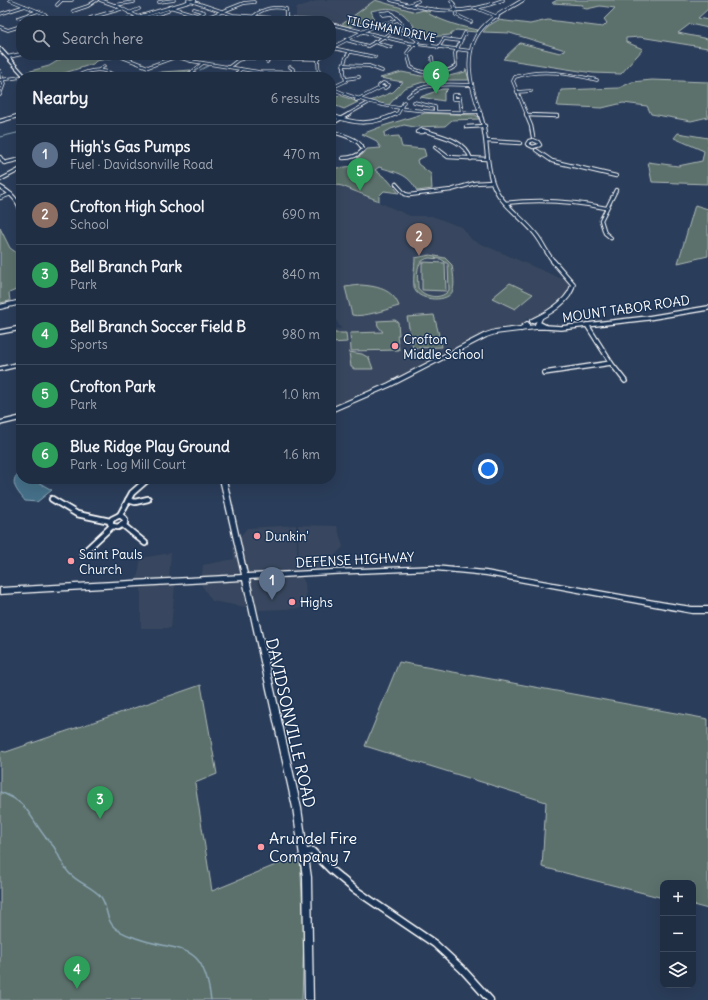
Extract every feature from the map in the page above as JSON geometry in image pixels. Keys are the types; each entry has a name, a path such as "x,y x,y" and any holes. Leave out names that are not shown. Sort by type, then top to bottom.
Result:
{"main road":[{"path":"0,49 19,72"},
{"name":"DAVIDSONVILLE ROAD","path":"224,484 297,808 304,852 309,913 309,1000"},
{"name":"DEFENSE HIGHWAY","path":"0,591 398,568 450,568 486,573 666,606 692,610 708,610"}],"street":[{"path":"10,0 46,16"},
{"path":"57,5 61,0 72,0"},
{"path":"73,10 88,6 98,0 115,5 136,16"},
{"path":"159,2 174,0"},
{"path":"192,0 204,6 222,11 254,16 260,12 282,7 286,9 286,16"},
{"path":"142,16 192,0 237,16"},
{"path":"391,0 430,10 455,12 478,9 503,0"},
{"path":"336,408 393,383 486,335 536,325 540,318 570,294 573,289 573,284 551,258 533,230 505,203 492,182 487,159 485,126 472,92 469,65 471,51 476,37 484,26 523,0"},
{"path":"408,5 418,1"},
{"path":"451,1 454,4 457,16 471,22"},
{"path":"115,5 134,2"},
{"path":"210,16 246,3 254,2"},
{"path":"0,14 26,6"},
{"path":"185,12 204,6"},
{"path":"170,8 197,15 204,12 194,9"},
{"path":"97,16 121,9"},
{"path":"129,13 139,9"},
{"path":"478,9 498,17"},
{"path":"0,10 6,12"},
{"path":"24,16 38,11"},
{"path":"151,16 168,11"},
{"path":"212,16 217,13"},
{"path":"346,40 368,46 395,31 402,26 391,14"},
{"path":"336,46 381,23 398,20"},
{"name":"TILGHMAN DRIVE","path":"336,25 415,44 471,51"},
{"path":"0,27 8,30 16,28"},
{"path":"395,31 417,38 418,41 407,53 410,66 418,70 434,72 447,71 455,68 456,50 465,33"},
{"path":"438,48 444,39 460,41"},
{"path":"374,42 391,47"},
{"path":"336,49 376,57"},
{"path":"346,79 343,73 345,56 350,52"},
{"path":"8,57 16,55"},
{"path":"432,57 434,72"},
{"path":"130,60 148,67 167,60"},
{"path":"187,60 229,68 267,72"},
{"path":"229,68 238,60"},
{"path":"319,60 319,72"},
{"path":"192,72 203,63"},
{"path":"344,65 369,66 382,71"},
{"path":"99,70 104,66"},
{"path":"290,67 293,69 293,72"},
{"path":"238,72 241,69"},
{"path":"88,72 99,70 109,72"},
{"path":"0,71 4,80 0,95"},
{"path":"535,148 540,144 533,137 531,126 517,92 514,79 519,75 528,73 564,74 597,80"},
{"path":"336,86 344,83 346,79 359,77"},
{"path":"0,80 16,78"},
{"path":"408,96 412,92 437,84 472,85"},
{"path":"356,100 382,87"},
{"path":"336,90 356,100 400,109 435,112 479,112"},
{"path":"517,92 531,91"},
{"path":"460,99 462,113"},
{"path":"336,117 356,124 368,124 396,114 404,102"},
{"path":"414,102 432,105 435,107 435,112"},
{"path":"336,121 368,103"},
{"path":"527,115 557,116"},
{"path":"0,121 16,116"},
{"path":"466,127 485,126"},
{"path":"336,132 357,141 362,146 362,151 358,155 343,158"},
{"path":"423,132 454,140 468,151 471,159"},
{"path":"527,143 533,137"},
{"path":"486,141 527,143 547,159 559,164 616,176"},
{"path":"435,147 448,157 487,159"},
{"path":"0,157 4,164 16,160"},
{"path":"0,180 16,171"},
{"path":"482,178 483,182"},
{"path":"396,184 405,194 409,195 451,190 483,182 492,182"},
{"path":"0,188 11,194 16,200"},
{"path":"611,238 605,233 602,226 602,216 616,190"},
{"path":"0,198 11,194"},
{"path":"505,203 529,200 559,200 606,208"},
{"path":"0,307 16,303"},
{"name":"MOUNT TABOR ROAD","path":"536,325 562,328 648,318 708,308"},
{"path":"521,329 528,322 540,318"},
{"path":"532,320 536,325"},
{"path":"527,324 536,325"},
{"path":"587,325 611,363 625,381"},
{"path":"0,332 16,329"},
{"path":"544,373 611,363"},
{"path":"0,369 16,365"},
{"path":"0,423 16,419"},
{"path":"110,521 113,517 120,515 128,500 142,484"},
{"path":"52,498 77,514 110,521"},
{"path":"128,500 137,502 148,499"},
{"path":"120,515 125,519 123,525"},
{"path":"110,521 112,526"},
{"path":"112,526 118,527 123,525"},
{"path":"123,525 145,543"},
{"path":"83,553 112,526"},
{"path":"304,852 312,851 331,870 354,889 434,944 462,969 490,1000"}],"shaded area":[{"path":"319,0 375,0 341,25 336,24 336,16 296,16 296,8"},
{"path":"336,185 342,186 410,216 432,216 463,228 472,240 569,282 570,288 565,296 534,318 526,319 522,327 495,330 485,333 387,383 336,405 336,328 341,329 336,320"},
{"path":"16,476 16,484 41,484 52,490 37,502 25,501 15,486 14,479"},
{"path":"296,525 298,571 305,583 307,608 262,610 212,601 201,584 203,565 234,559 233,545 247,528"},
{"path":"298,525 337,526 343,547 331,559 330,568 299,570"},
{"path":"171,553 169,578 175,585 171,628 141,628 141,586 137,580 141,558"}],"green space":[{"path":"375,0 416,12 423,10 431,12 429,14 447,22 478,30 476,32 456,30 450,35 431,37 423,31 411,30 414,26 404,15 390,9 371,11 374,18 350,27 341,25"},
{"path":"557,0 708,0 708,9 698,18 708,20 708,28 690,24 678,33 708,39 708,48 640,37 626,38 626,42 643,49 621,74 593,73 503,59 520,43 560,53 565,50 510,33 483,32 488,26 498,20 530,24 548,20 603,27 607,23 604,19 615,8 600,6 587,9 582,8 583,5 552,3"},
{"path":"59,60 101,60 68,72 27,72 49,66"},
{"path":"466,69 469,80 430,80 404,88 388,106 368,102 393,92 403,82 380,78 402,72 421,76 449,76 465,72"},
{"path":"191,70 188,72 162,72"},
{"path":"652,80 708,82 708,117 691,121 651,114 647,106 623,103 602,108 557,106 561,90 619,88 632,82"},
{"path":"442,89 448,89 444,93 444,101 420,97"},
{"path":"340,95 358,102 344,109 336,106 336,96"},
{"path":"425,113 476,115 479,119 452,120 445,126 414,127 404,125 384,133 385,137 399,136 402,147 424,149 426,156 417,160 418,164 431,174 432,189 417,191 414,185 406,177 397,172 379,167 375,170 388,180 399,193 384,191 379,196 379,201 336,185 336,167 354,166 361,161 357,158 367,149 381,148 375,140 362,134"},
{"path":"678,133 708,138 708,184 652,182 648,162 678,166 702,161 704,151 674,138"},
{"path":"695,205 708,209 708,256 678,263"},
{"path":"0,228 10,248 16,252 16,290 9,293 10,301 0,303"},
{"path":"430,255 445,258 452,265 454,284 453,290 450,294 441,299 434,299 418,294 414,287 415,258","holes":["429,258 441,259 448,264 449,290 442,295 429,296 418,288 419,266 421,262"]},
{"path":"422,262 445,263 446,291 422,290"},
{"path":"510,283 533,294 515,309 492,298"},
{"path":"360,285 372,286 388,292 393,296 399,306 368,314 356,316 352,315 345,287"},
{"path":"434,315 442,347 413,348 407,317"},
{"path":"395,320 398,322 399,335 397,335 399,350 351,351 350,333 383,332 378,326 377,321"},
{"path":"336,333 346,333 347,342 336,343"},
{"path":"349,352 362,354 369,358 373,369 354,369 351,367"},
{"path":"399,662 708,719 708,909 696,906 696,880 660,880 660,897 542,867 546,802 365,746"},
{"path":"201,685 217,774 195,783 212,891 300,855 304,934 302,1000 0,1000 0,751 6,752"}],"waterway":[{"path":"200,70 208,66"},
{"path":"0,137 16,133"},
{"path":"0,792 10,796 28,811 40,830 54,847 69,873 77,880 94,890 101,897 105,904 109,920 116,929 124,934 136,938 188,952 196,958 202,967 207,980 211,1000"}],"place":[{"name":"Blue Ridge Play Ground","path":"436,94"},
{"name":"Crofton Park","path":"360,191"},
{"name":"Crofton High School","path":"419,256"},
{"name":"Crofton Middle School","path":"395,346"},
{"name":"Dunkin'","path":"257,536"},
{"name":"Saint Pauls Church","path":"71,561"},
{"name":"High's Gas Pumps","path":"272,600"},
{"name":"Highs","path":"292,602"},
{"name":"Bell Branch Park","path":"100,819"},
{"name":"Arundel Fire Company 7","path":"261,847"},
{"name":"Bell Branch Soccer Field B","path":"77,989"}]}
